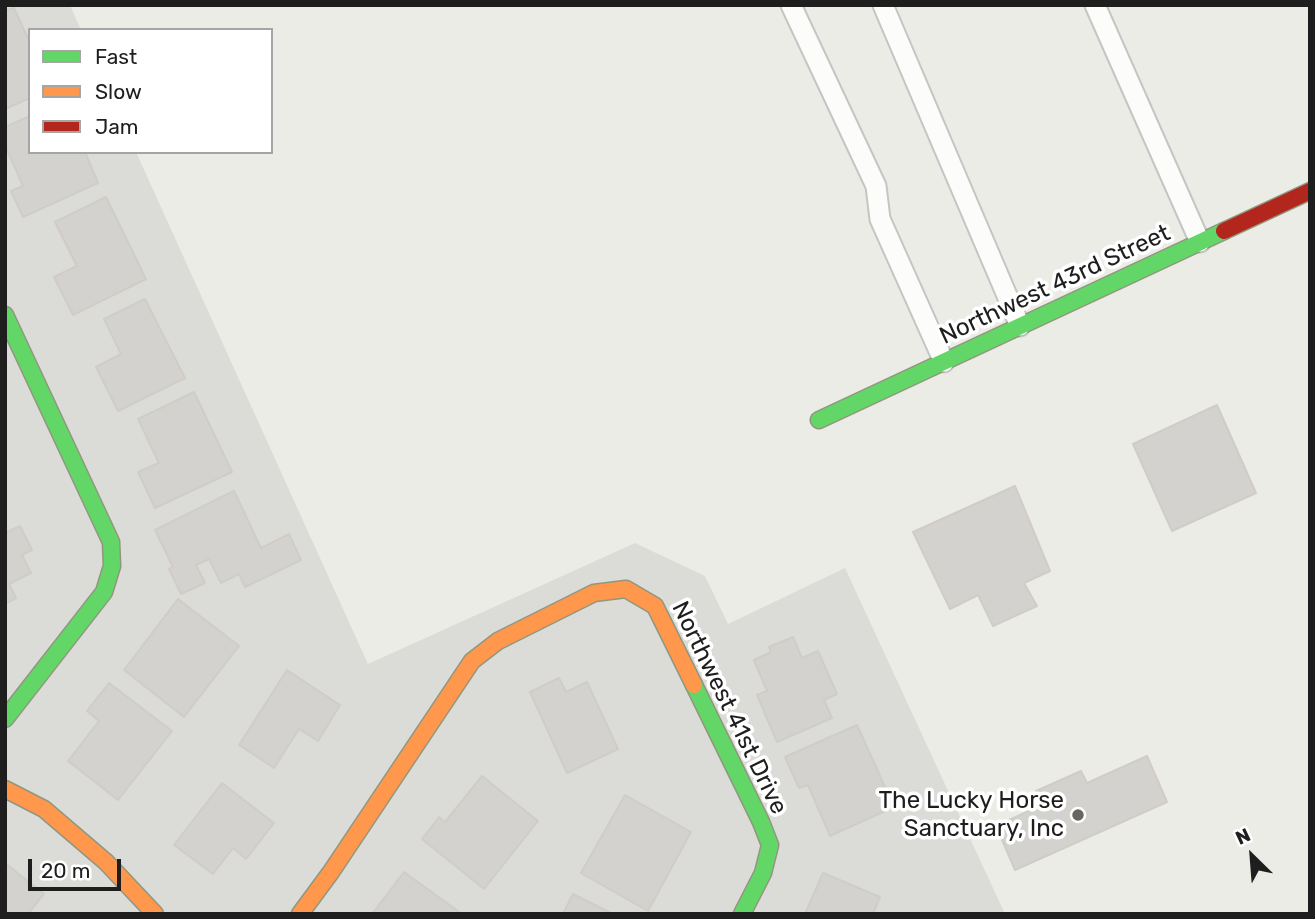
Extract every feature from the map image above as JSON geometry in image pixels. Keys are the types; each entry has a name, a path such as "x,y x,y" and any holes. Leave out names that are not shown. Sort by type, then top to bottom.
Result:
{"street":[{"name":"Northwest 43rd Street","path":"819,420 1310,191"},
{"path":"5,315 111,542 112,566 104,592 5,719"},
{"name":"Northwest 41st Drive","path":"300,914 472,661 498,641 594,593 626,589 655,606 770,845 763,873 742,914"},
{"path":"5,789 44,809 106,862 156,914"}],"lane":[{"path":"790,5 876,186 880,219 944,362"},
{"path":"883,5 1020,326"},
{"path":"1095,5 1200,242"}],"shaded area":[{"path":"5,5 70,5 80,28 28,28 28,154 137,154 368,664 635,543 705,576 728,624 845,568 1005,914 5,914"}],"building":[{"path":"14,8 28,39 28,99 5,109 5,11"},
{"path":"28,117 28,154 86,154 98,183 23,217 11,191 23,186 5,145 5,127"},
{"path":"106,197 146,279 73,315 54,277 77,266 55,222"},
{"path":"145,299 185,378 118,411 96,367 121,354 104,319"},
{"path":"194,392 232,472 155,508 138,472 159,463 138,419"},
{"path":"1217,405 1256,493 1172,531 1133,444"},
{"path":"1015,486 1050,571 1024,583 1037,606 993,626 978,595 950,609 913,532"},
{"path":"234,491 261,548 289,534 301,560 245,587 239,574 221,583 209,559 196,565 205,583 181,594 169,569 173,567 155,530"},
{"path":"20,526 32,550 22,555 31,573 9,584 16,598 5,604 5,533"},
{"path":"178,599 239,646 184,717 124,670"},
{"path":"793,637 802,658 818,651 837,694 824,700 832,718 777,742 757,695 767,691 754,660 771,652 769,647"},
{"path":"287,670 340,705 318,741 299,729 274,768 239,745"},
{"path":"559,678 566,692 587,682 618,749 567,773 530,692"},
{"path":"109,683 172,731 118,800 68,761 99,721 87,711"},
{"path":"857,725 894,807 830,836 808,785 799,788 785,757"},
{"name":"The Lucky Horse Sanctuary, Inc","path":"1147,756 1167,802 1015,870 996,826 1042,805 1036,791 1081,771 1087,783"},
{"path":"482,776 538,821 484,889 422,839 439,817 445,822"},
{"path":"222,783 274,823 246,859 233,848 213,874 174,845"},
{"path":"625,795 691,832 648,911 581,873"},
{"path":"5,863 44,894 28,914 5,914"},
{"path":"404,872 462,914 372,914"},
{"path":"823,873 880,897 873,914 805,914"},
{"path":"573,894 613,914 563,914"}],"traffic: fast":[{"path":"819,420 1224,231"},
{"path":"5,315 111,542 112,566 104,592 5,719"},
{"path":"694,685 770,845 763,873 742,914"}],"traffic: slow":[{"path":"300,914 472,661 498,641 594,593 626,589 655,606 694,685"},
{"path":"5,789 44,809 106,862 155,914"}],"traffic: jam":[{"path":"1224,231 1310,191"}],"place":[{"name":"The Lucky Horse Sanctuary, Inc","path":"1078,815"}]}
